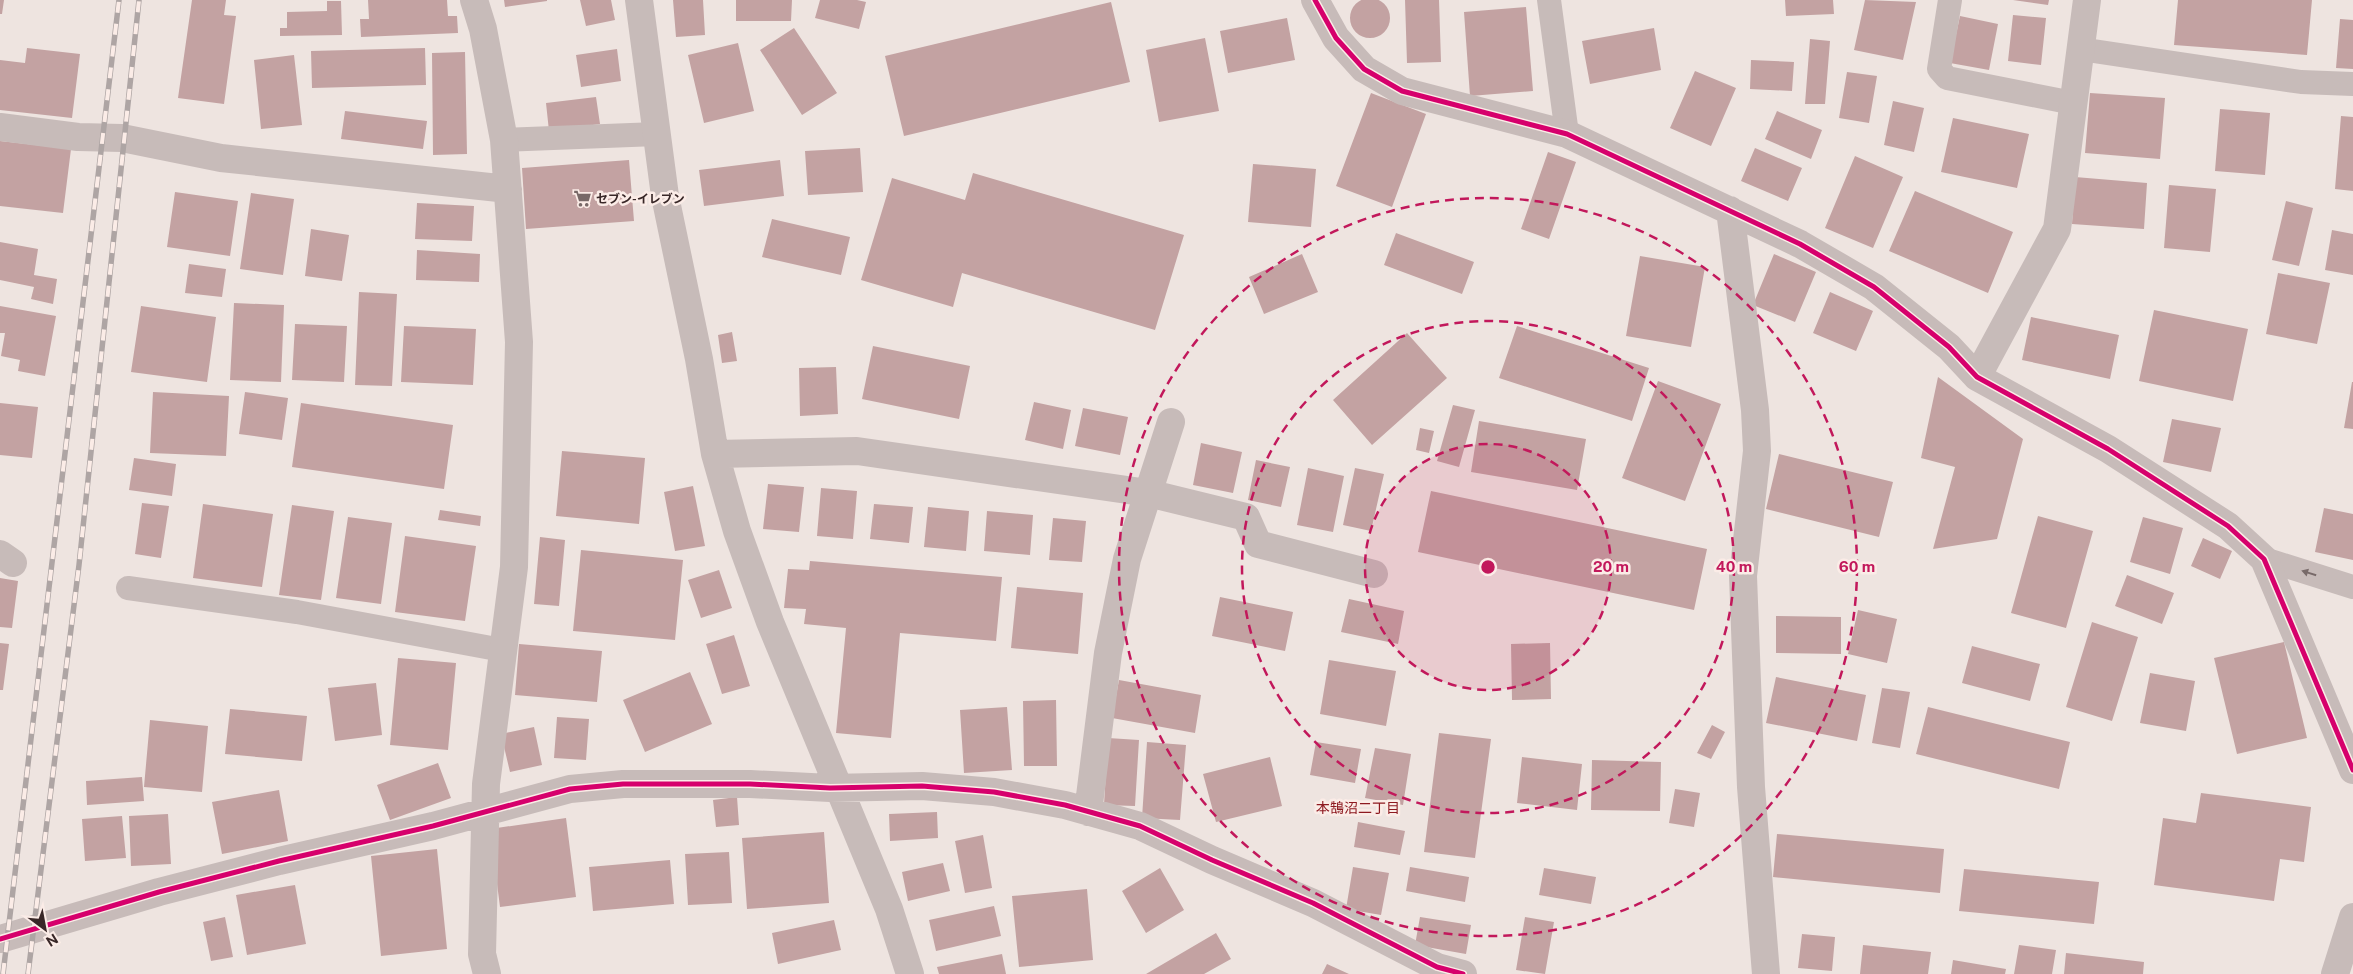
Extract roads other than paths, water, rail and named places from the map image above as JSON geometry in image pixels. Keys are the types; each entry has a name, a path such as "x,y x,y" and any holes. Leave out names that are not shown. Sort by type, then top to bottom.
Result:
{"street":[{"path":"474,0 483,29 504,140 519,342 514,567 502,650 484,813 482,954 487,974"},
{"path":"639,0 665,196 699,359 715,454 737,531 770,622 890,909 910,974"},
{"path":"1315,0 1336,38 1364,69 1402,90 1567,134 1800,244 1874,287 1948,347 1977,376 2108,448 2228,526 2264,559 2353,770"},
{"path":"1977,376 2057,229 2087,0"},
{"path":"0,127 78,137 122,138 221,158 508,189"},
{"path":"1730,210 1755,410 1757,451 1743,576 1751,787 1766,974"},
{"path":"1088,812 1108,653 1127,559 1171,422"},
{"path":"715,454 857,450 1148,492 1246,516 1258,544 1374,574"},
{"path":"0,939 150,895 279,861 484,813 570,789 623,784 750,784 840,788 922,786 994,792 1065,805 1140,826 1212,860 1313,903 1427,968 1463,974"},
{"path":"2335,974 2353,917"}],"lane":[{"path":"1549,0 1567,134"},
{"path":"1950,0 1939,69 1947,78 2073,103"},
{"path":"2080,49 2301,82 2353,84"},
{"path":"504,140 657,134"},
{"path":"2264,559 2353,586"},
{"path":"128,588 297,612 502,650"}],"railway":[{"path":"3,974 119,0"},
{"path":"28,974 79,565 139,0"}],"place":[{"name":"セブン-イレブン","path":"582,199"}],"district":[{"name":"本鵠沼二丁目","path":"1358,808"}]}
